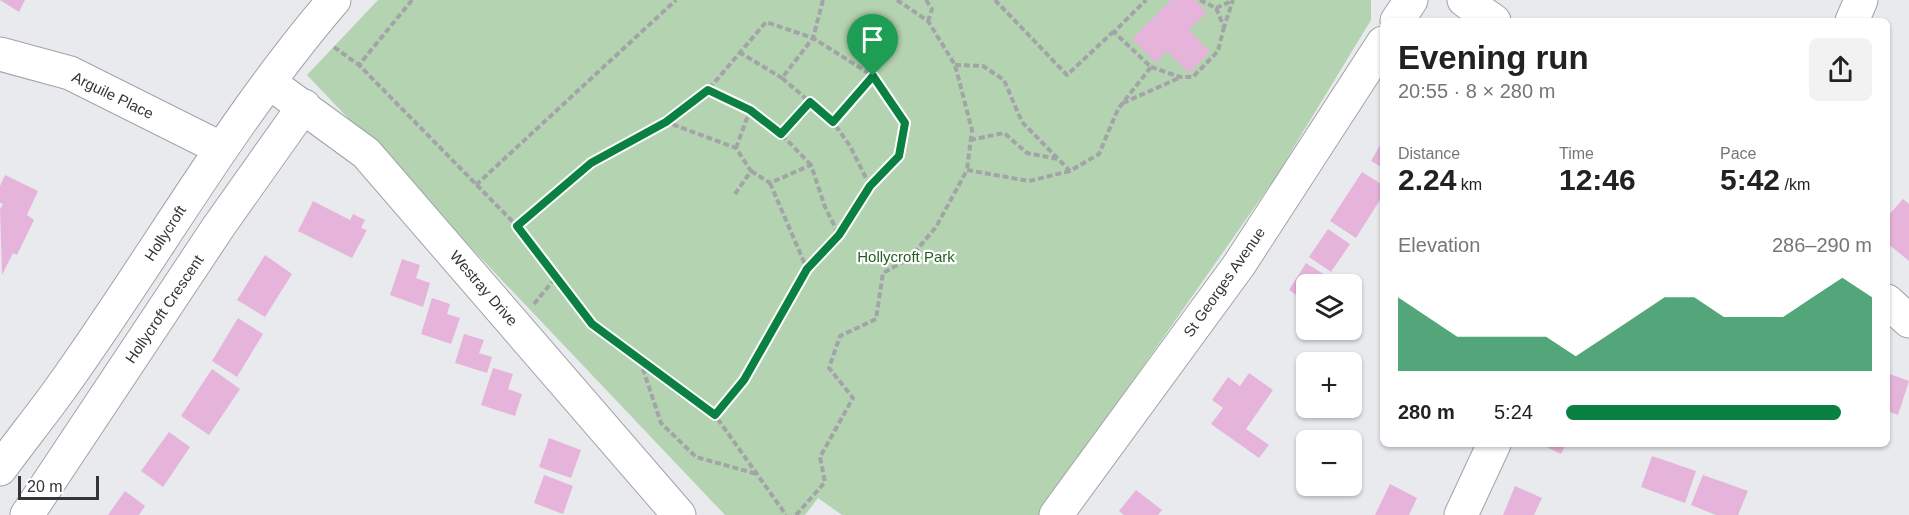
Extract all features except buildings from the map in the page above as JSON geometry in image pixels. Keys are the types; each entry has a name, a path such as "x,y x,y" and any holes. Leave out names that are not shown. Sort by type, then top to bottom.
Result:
{"street":[{"name":"Hollycroft","path":"0,469 58,392 220,148 334,0"},
{"path":"1399,18 1411,0"},
{"path":"1464,0 1490,18"},
{"path":"1853,18 1862,0"},
{"name":"St Georges Avenue","path":"1056,515 1239,265 1380,48"},
{"name":"Arguile Place","path":"0,54 70,73 220,148"},
{"name":"Westray Drive","path":"270,82 366,153 671,512"},
{"name":"Hollycroft Crescent","path":"27,515 213,235 304,106"},
{"path":"1890,304 1909,321"},
{"path":"1461,515 1493,447"}],"path":[{"path":"412,0 358,65 517,226 592,324 715,415 786,515"},
{"path":"476,185 676,0"},
{"path":"782,78 813,38 823,0"},
{"path":"796,515 825,482 820,457 853,398 829,368 840,336 876,319 883,273 910,258 936,227 967,170 972,130 955,66 928,21 897,0"},
{"path":"926,0 932,9 928,21"},
{"path":"995,0 1067,75 1146,0"},
{"path":"1200,0 1216,8 1224,27"},
{"path":"1114,32 1151,67 1180,77 1193,77 1218,51 1232,1"},
{"path":"1216,8 1232,1"},
{"path":"517,226 591,163 666,122 708,90 766,22 813,38 873,76 905,123 899,156 870,186 839,235 807,269 744,380 715,415"},
{"path":"739,52 782,78 833,122 850,146 870,186"},
{"path":"955,66 983,66 1004,80 1022,122 1070,171"},
{"path":"967,170 1029,181 1070,171 1099,154 1122,103 1151,67"},
{"path":"833,122 873,76"},
{"path":"1122,103 1180,77"},
{"path":"708,90 750,110 781,134 811,165 825,207 839,235"},
{"path":"781,134 810,102"},
{"path":"736,148 750,110"},
{"path":"666,122 736,148 751,171 770,183 807,269"},
{"path":"970,140 1004,133 1027,153 1059,159"},
{"path":"770,183 811,165"},
{"path":"735,194 751,171"},
{"path":"640,360 661,423 696,457 757,474"}],"green space":[{"name":"Hollycroft Park","path":"378,0 1371,0 1371,20 1275,178 1039,515 842,515 818,498 805,515 725,515 307,75"}],"route":[{"path":"873,76 905,123 899,156 870,186 839,235 807,269 744,380 715,415 592,324 517,226 591,163 666,122 708,90 750,110 781,134 810,102 833,122 873,76"}]}
